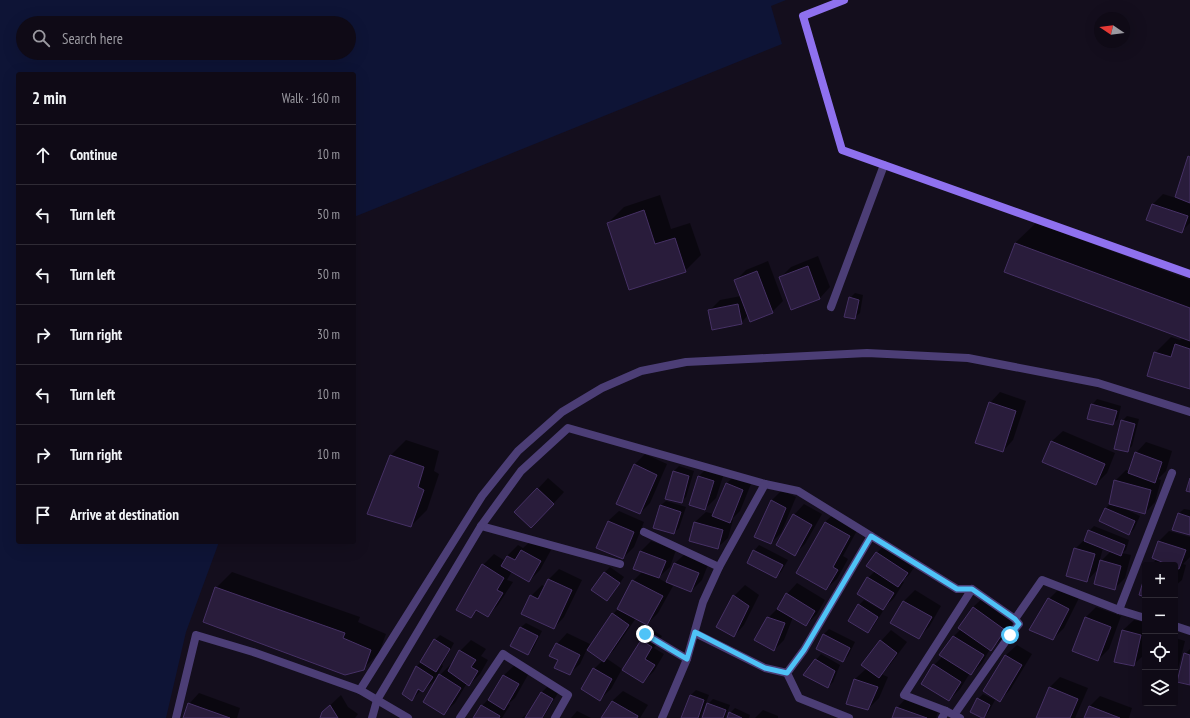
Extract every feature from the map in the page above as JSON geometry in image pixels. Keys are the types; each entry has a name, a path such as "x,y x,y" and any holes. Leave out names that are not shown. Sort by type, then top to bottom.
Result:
{"street":[{"path":"844,0 803,16 842,150 1190,274"},
{"path":"831,307 884,165"},
{"path":"360,690 482,496 518,450 562,412 602,388 641,371 686,362 867,353 968,358 1098,383 1190,412"},
{"path":"372,718 377,700 481,526 521,471 568,428 765,484 798,491 957,589 972,589 1015,619 1019,624 1010,635 957,716 944,714 904,695 972,589"},
{"path":"1119,610 1172,473"},
{"path":"662,718 687,659 703,602 719,567 765,484"},
{"path":"481,526 620,564"},
{"path":"644,532 719,567"},
{"path":"787,673 804,650 871,536"},
{"path":"1015,619 1042,580 1119,610 1142,617"},
{"path":"1178,627 1190,631"},
{"path":"695,632 765,668 787,673"},
{"path":"645,634 687,659"},
{"path":"176,718 196,635 253,652 360,690 408,718"},
{"path":"460,718 503,654 568,694 555,718"},
{"path":"787,673 799,698 848,718"}],"water":[{"path":"0,0 786,0 771,6 782,44 356,216 356,72 16,72 16,544 218,544 186,632 166,718 0,718"}],"building":[{"path":"1188,156 1190,157 1190,203 1175,197"},
{"path":"1152,204 1188,216 1182,233 1146,220"},
{"path":"644,210 655,244 675,238 686,272 629,290 607,223"},
{"path":"1015,243 1190,308 1190,341 1004,272"},
{"path":"808,266 820,299 791,310 779,277"},
{"path":"757,271 773,313 750,322 734,280"},
{"path":"849,297 859,300 855,319 844,317"},
{"path":"738,304 742,324 712,330 708,310"},
{"path":"1175,344 1190,349 1190,389 1147,376 1154,352 1171,357"},
{"path":"989,402 1016,411 1003,452 975,443"},
{"path":"1091,404 1117,411 1113,425 1087,419"},
{"path":"1121,420 1135,424 1128,452 1114,449"},
{"path":"1051,441 1105,464 1096,485 1042,462"},
{"path":"1135,452 1162,462 1155,483 1128,473"},
{"path":"390,455 424,467 418,487 424,490 411,527 367,514"},
{"path":"634,464 657,475 640,514 616,504"},
{"path":"673,471 689,476 682,503 665,499"},
{"path":"698,476 714,481 705,510 689,505"},
{"path":"1190,478 1190,492 1186,491"},
{"path":"1114,480 1151,490 1145,514 1109,504"},
{"path":"726,483 743,490 730,523 712,516"},
{"path":"537,488 554,504 531,528 514,512"},
{"path":"771,500 786,508 771,544 754,537"},
{"path":"660,505 681,512 674,534 653,528"},
{"path":"1105,508 1135,521 1129,535 1099,521"},
{"path":"1178,513 1190,517 1190,535 1172,530"},
{"path":"793,514 812,525 795,556 776,545"},
{"path":"608,521 634,532 623,559 596,548"},
{"path":"694,522 723,530 718,549 689,541"},
{"path":"825,522 850,536 833,567 838,570 826,590 796,573"},
{"path":"1088,530 1125,545 1121,556 1084,541"},
{"path":"1158,541 1186,550 1179,569 1178,562 1162,562 1152,558"},
{"path":"1074,548 1095,554 1087,582 1066,576"},
{"path":"521,550 541,561 529,582 501,566 507,556 515,560"},
{"path":"753,550 783,565 776,578 747,563"},
{"path":"640,551 666,561 659,578 633,569"},
{"path":"876,552 908,573 898,587 866,566"},
{"path":"1100,560 1121,566 1115,590 1094,584"},
{"path":"674,563 699,573 691,592 666,582"},
{"path":"482,564 504,578 497,590 503,593 488,617 476,610 471,618 456,610"},
{"path":"604,572 620,583 607,601 591,590"},
{"path":"867,577 894,593 883,610 857,594"},
{"path":"548,579 572,590 554,629 521,614 530,595 538,599"},
{"path":"632,580 663,596 647,625 617,609"},
{"path":"1142,585 1142,596 1139,595"},
{"path":"215,587 345,633 343,638 371,650 364,670 345,675 203,622"},
{"path":"786,593 815,611 806,626 777,609"},
{"path":"733,595 749,606 734,637 716,627"},
{"path":"1048,598 1069,609 1053,640 1029,630"},
{"path":"903,601 932,617 919,639 890,623"},
{"path":"858,604 878,617 868,633 848,621"},
{"path":"973,607 1005,630 991,651 958,628"},
{"path":"612,613 629,625 604,662 587,650"},
{"path":"767,617 785,623 774,651 754,640"},
{"path":"1085,617 1111,627 1098,661 1072,651"},
{"path":"520,627 538,636 528,655 510,646"},
{"path":"1122,630 1141,635 1134,666 1114,662"},
{"path":"823,634 850,648 843,662 816,649"},
{"path":"953,636 984,655 971,675 939,655"},
{"path":"434,639 450,649 436,672 420,662"},
{"path":"641,640 652,647 645,659 655,665 643,683 622,670"},
{"path":"880,640 897,653 879,678 861,665"},
{"path":"556,643 580,655 570,675 554,668 558,660 549,656"},
{"path":"459,650 476,660 471,667 478,671 469,686 448,671"},
{"path":"1184,653 1190,655 1190,685 1178,682"},
{"path":"1005,655 1022,665 1000,702 983,691"},
{"path":"815,659 835,671 828,688 803,675"},
{"path":"933,664 961,682 949,701 921,684"},
{"path":"416,666 433,677 423,692 418,689 412,701 402,694"},
{"path":"593,668 612,679 600,701 581,689"},
{"path":"439,674 461,688 444,715 423,702"},
{"path":"503,675 519,684 504,710 488,700"},
{"path":"854,679 878,687 868,710 846,704"},
{"path":"1049,687 1078,699 1070,718 1036,718"},
{"path":"541,692 553,699 542,718 525,718"},
{"path":"690,695 704,700 698,718 681,718"},
{"path":"977,698 990,705 984,718 970,712"},
{"path":"612,701 638,716 637,718 601,718"},
{"path":"188,703 230,718 183,718"},
{"path":"707,703 726,710 723,718 702,718"},
{"path":"330,705 338,718 320,718 322,712"},
{"path":"481,705 500,716 499,718 473,718"},
{"path":"1089,706 1120,718 1084,718"},
{"path":"896,707 927,718 892,718"},
{"path":"729,712 742,718 727,718"}],"route":[{"path":"645,634 687,659 695,632 765,668 787,673 804,650 871,536 957,589 972,589 1015,619 1019,624 1010,635"}]}
